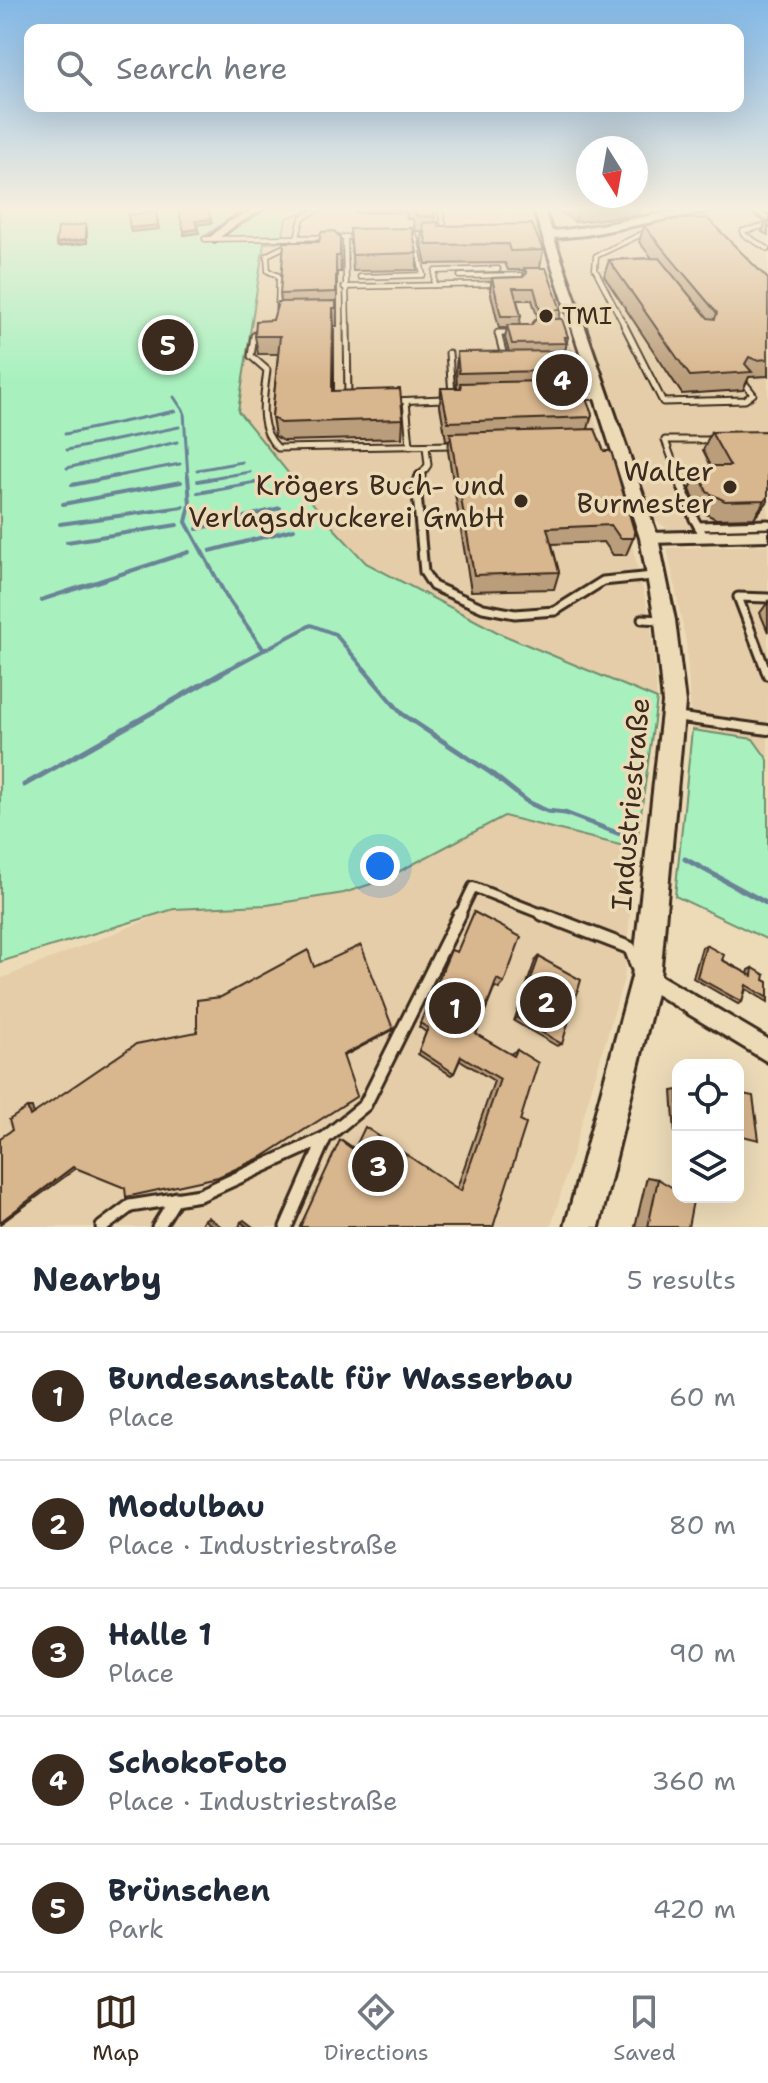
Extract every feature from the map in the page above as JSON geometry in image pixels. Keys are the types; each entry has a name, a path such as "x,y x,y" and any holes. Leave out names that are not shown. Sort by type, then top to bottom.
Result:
{"street":[{"name":"Industriestraße","path":"550,264 583,362 602,396 608,440 649,538 656,576 653,620 673,717 645,980 582,1227"},
{"path":"649,538 701,531 768,535"},
{"path":"645,980 768,1051"}],"lane":[{"path":"268,264 268,271 279,276 277,316"},
{"path":"344,264 348,403 362,403"},
{"path":"360,277 423,275 420,264"},
{"path":"595,264 595,269 663,402 745,400 753,394 742,380"},
{"path":"434,285 435,271 498,269"},
{"path":"595,269 610,269"},
{"path":"460,276 531,275"},
{"path":"344,287 506,284"},
{"path":"266,326 254,336 251,356 267,370 263,430 269,442 283,449 458,445"},
{"path":"506,363 498,333 528,333"},
{"path":"377,402 444,399 455,395 449,357 458,361"},
{"path":"491,363 520,363"},
{"path":"574,397 602,396"},
{"path":"406,401 410,446"},
{"path":"728,440 665,440 701,531 768,524"},
{"path":"426,446 428,465 416,483 424,572 433,586 483,608 515,614 555,611 603,581 656,576"},
{"path":"768,598 738,597 768,675"},
{"path":"673,717 768,730"},
{"path":"102,1227 130,1206 200,1195 325,1138 365,1105 473,887 630,948 645,980"},
{"path":"286,1227 325,1138"},
{"path":"158,1227 176,1198"}],"shaded area":[{"path":"261,264 768,264 768,528 671,531 652,518 550,281 621,503 640,577 651,623 657,699 501,634 366,563 328,522 238,411"},
{"path":"768,545 768,760 753,739 692,730 686,642 667,548"},
{"path":"504,816 636,849 624,978 551,1227 0,1227 0,979 174,909 267,905 383,880"}],"green space":[{"path":"0,264 261,264 238,411 328,522 366,563 501,634 657,699 636,849 504,816 383,880 344,893 267,905 174,909 0,962"},
{"path":"692,730 753,739 768,760 768,940 675,896"}],"building":[{"path":"282,264 336,264 336,292 280,294"},
{"path":"612,264 664,264 708,318 715,319 717,313 676,264 753,264 768,279 768,359 749,357 745,364 752,372 690,376"},
{"path":"524,268 546,268 561,310 540,310 534,288 513,288 521,316 501,316 492,278 523,277 527,273"},
{"path":"336,301 336,308 333,308 332,391 400,389 403,419 280,423 272,417 280,336 255,336 256,321 273,320 278,302"},
{"path":"536,319 562,319 567,343 512,344 507,325 531,325"},
{"path":"571,351 579,374 545,371 459,373 457,352"},
{"path":"545,381 580,384 591,417 448,422 441,388 461,388 460,383"},
{"name":"Krögers Buch- und Verlagsdruckerei GmbH","path":"595,429 604,451 611,451 634,538 620,538 611,525 547,528 559,572 474,575 450,433"},
{"name":"Walter Burmester","path":"768,431 768,496 765,500 725,501 707,492 698,471 704,466 730,466 711,432"},
{"path":"474,912 521,937 504,983 497,979 476,1034 514,1056 517,1050 538,1063 520,1121 526,1124 493,1227 300,1227 340,1140 354,1150 365,1127 461,1191 500,1079 461,1056 454,1073 419,1050 428,1028 420,1023 451,950 457,952"},
{"path":"361,945 393,1029 343,1055 357,1096 262,1157 218,1177 126,1197 125,1188 73,1167 0,1222 0,1138 12,1130 9,1120 27,1108 30,1116 136,1044 197,1032 197,1000 221,997 308,950 314,967"},
{"path":"706,945 724,955 722,960 752,976 753,968 765,975 768,998 746,985 742,1002 697,977"},
{"path":"539,957 581,980 562,1044 517,1018"},
{"path":"744,1094 753,1096 759,1140 744,1136"},
{"path":"658,1179 672,1187 672,1203 693,1203 688,1227 648,1227"},
{"path":"204,1220 214,1227 200,1227"}],"waterway":[{"path":"174,397 184,412 188,478"},
{"path":"65,434 175,411"},
{"path":"67,450 179,427"},
{"path":"67,468 177,442"},
{"path":"197,470 242,462"},
{"path":"107,478 180,464"},
{"path":"216,478 250,472"},
{"path":"107,478 117,476"},
{"path":"188,476 190,505 186,522 226,596 264,650"},
{"path":"216,478 225,476"},
{"path":"72,485 107,478"},
{"path":"198,481 216,478"},
{"path":"63,504 181,482"},
{"path":"198,493 259,482"},
{"path":"60,524 183,507"},
{"path":"197,529 280,508"},
{"path":"67,542 177,525"},
{"path":"210,551 294,529"},
{"path":"41,600 189,552"},
{"path":"264,650 311,625 335,634 366,671"},
{"path":"225,671 264,650"},
{"path":"24,785 229,669"},
{"path":"364,669 402,714 491,773 529,803 547,811 565,813 638,841"},
{"path":"685,859 768,904"}],"place":[{"name":"TMI","path":"546,316"},
{"name":"Brünschen","path":"168,345"},
{"name":"SchokoFoto","path":"562,380"},
{"name":"Walter Burmester","path":"730,487"},
{"name":"Krögers Buch- und Verlagsdruckerei GmbH","path":"521,501"},
{"name":"Modulbau","path":"546,1002"},
{"name":"Bundesanstalt für Wasserbau","path":"455,1008"},
{"name":"Halle 1","path":"378,1166"}]}
